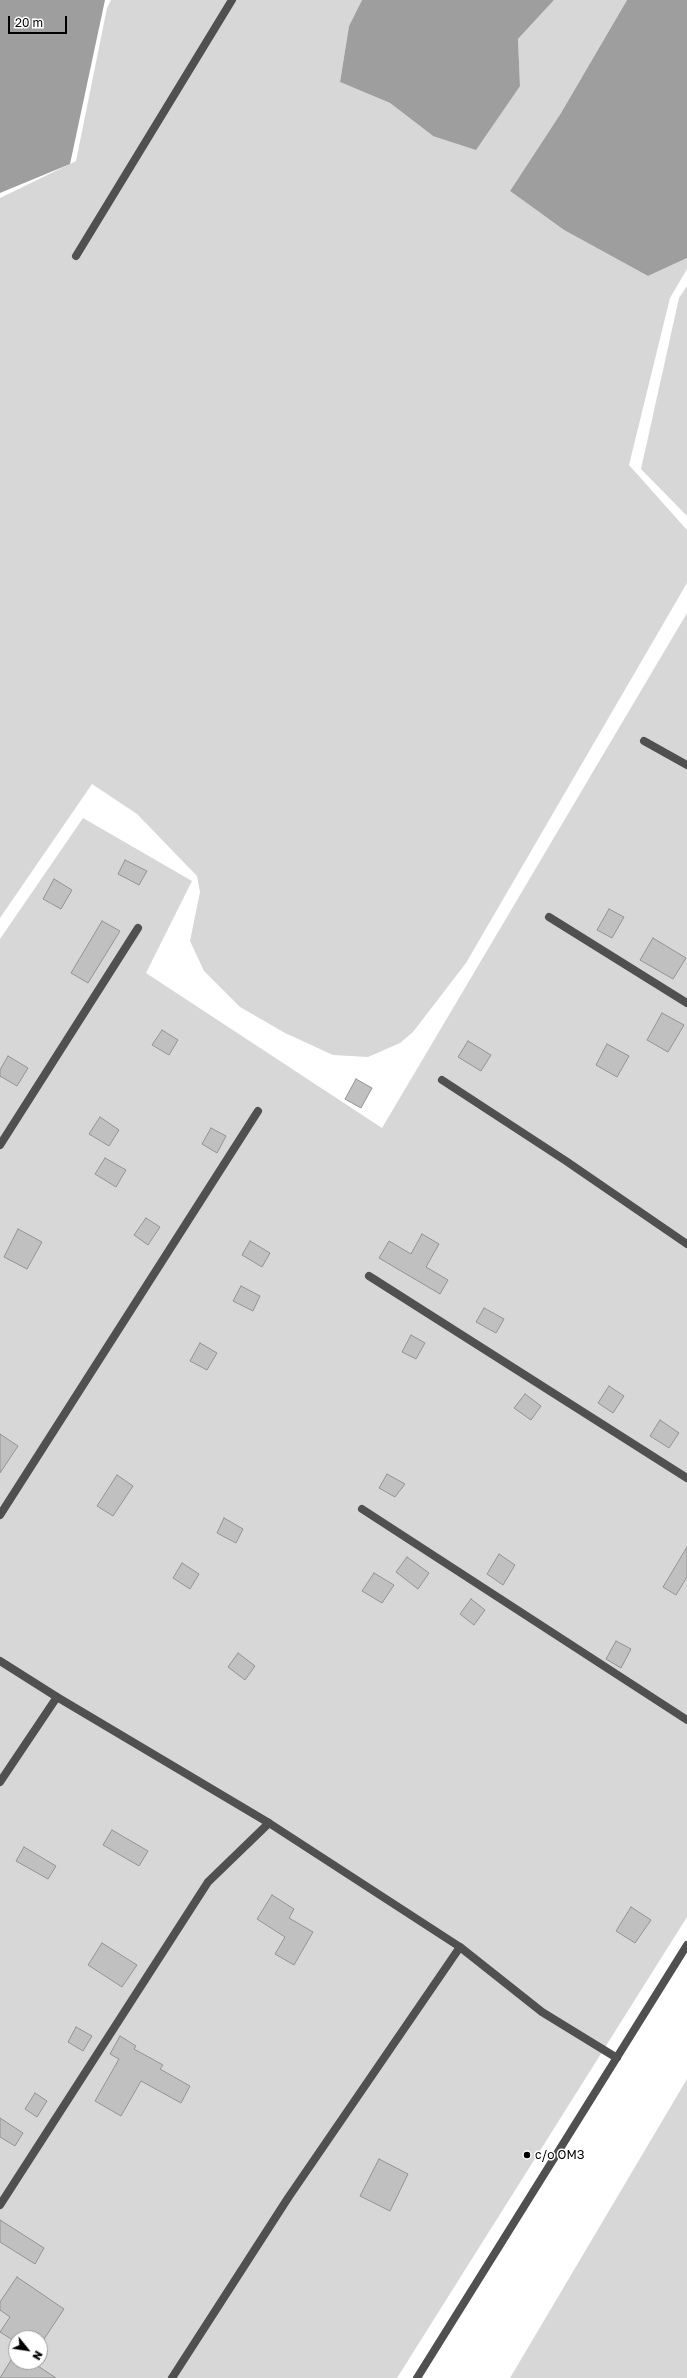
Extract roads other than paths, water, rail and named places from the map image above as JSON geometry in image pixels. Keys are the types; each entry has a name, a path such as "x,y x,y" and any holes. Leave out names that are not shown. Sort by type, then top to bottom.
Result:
{"street":[{"path":"76,256 232,0"},
{"path":"644,740 687,765"},
{"path":"549,917 687,1003"},
{"path":"0,1145 138,928"},
{"path":"442,1080 566,1161 687,1244"},
{"path":"0,1515 258,1111"},
{"path":"369,1276 687,1478"},
{"path":"362,1509 687,1720"},
{"path":"0,1661 56,1697 269,1823 460,1947 542,2012 617,2058"},
{"path":"0,1782 56,1697"},
{"path":"0,2205 208,1882 269,1823"},
{"path":"417,2378 687,1945"},
{"path":"172,2378 288,2198 460,1947"}],"place":[{"name":"с/о ОМЗ","path":"527,2155"}]}
